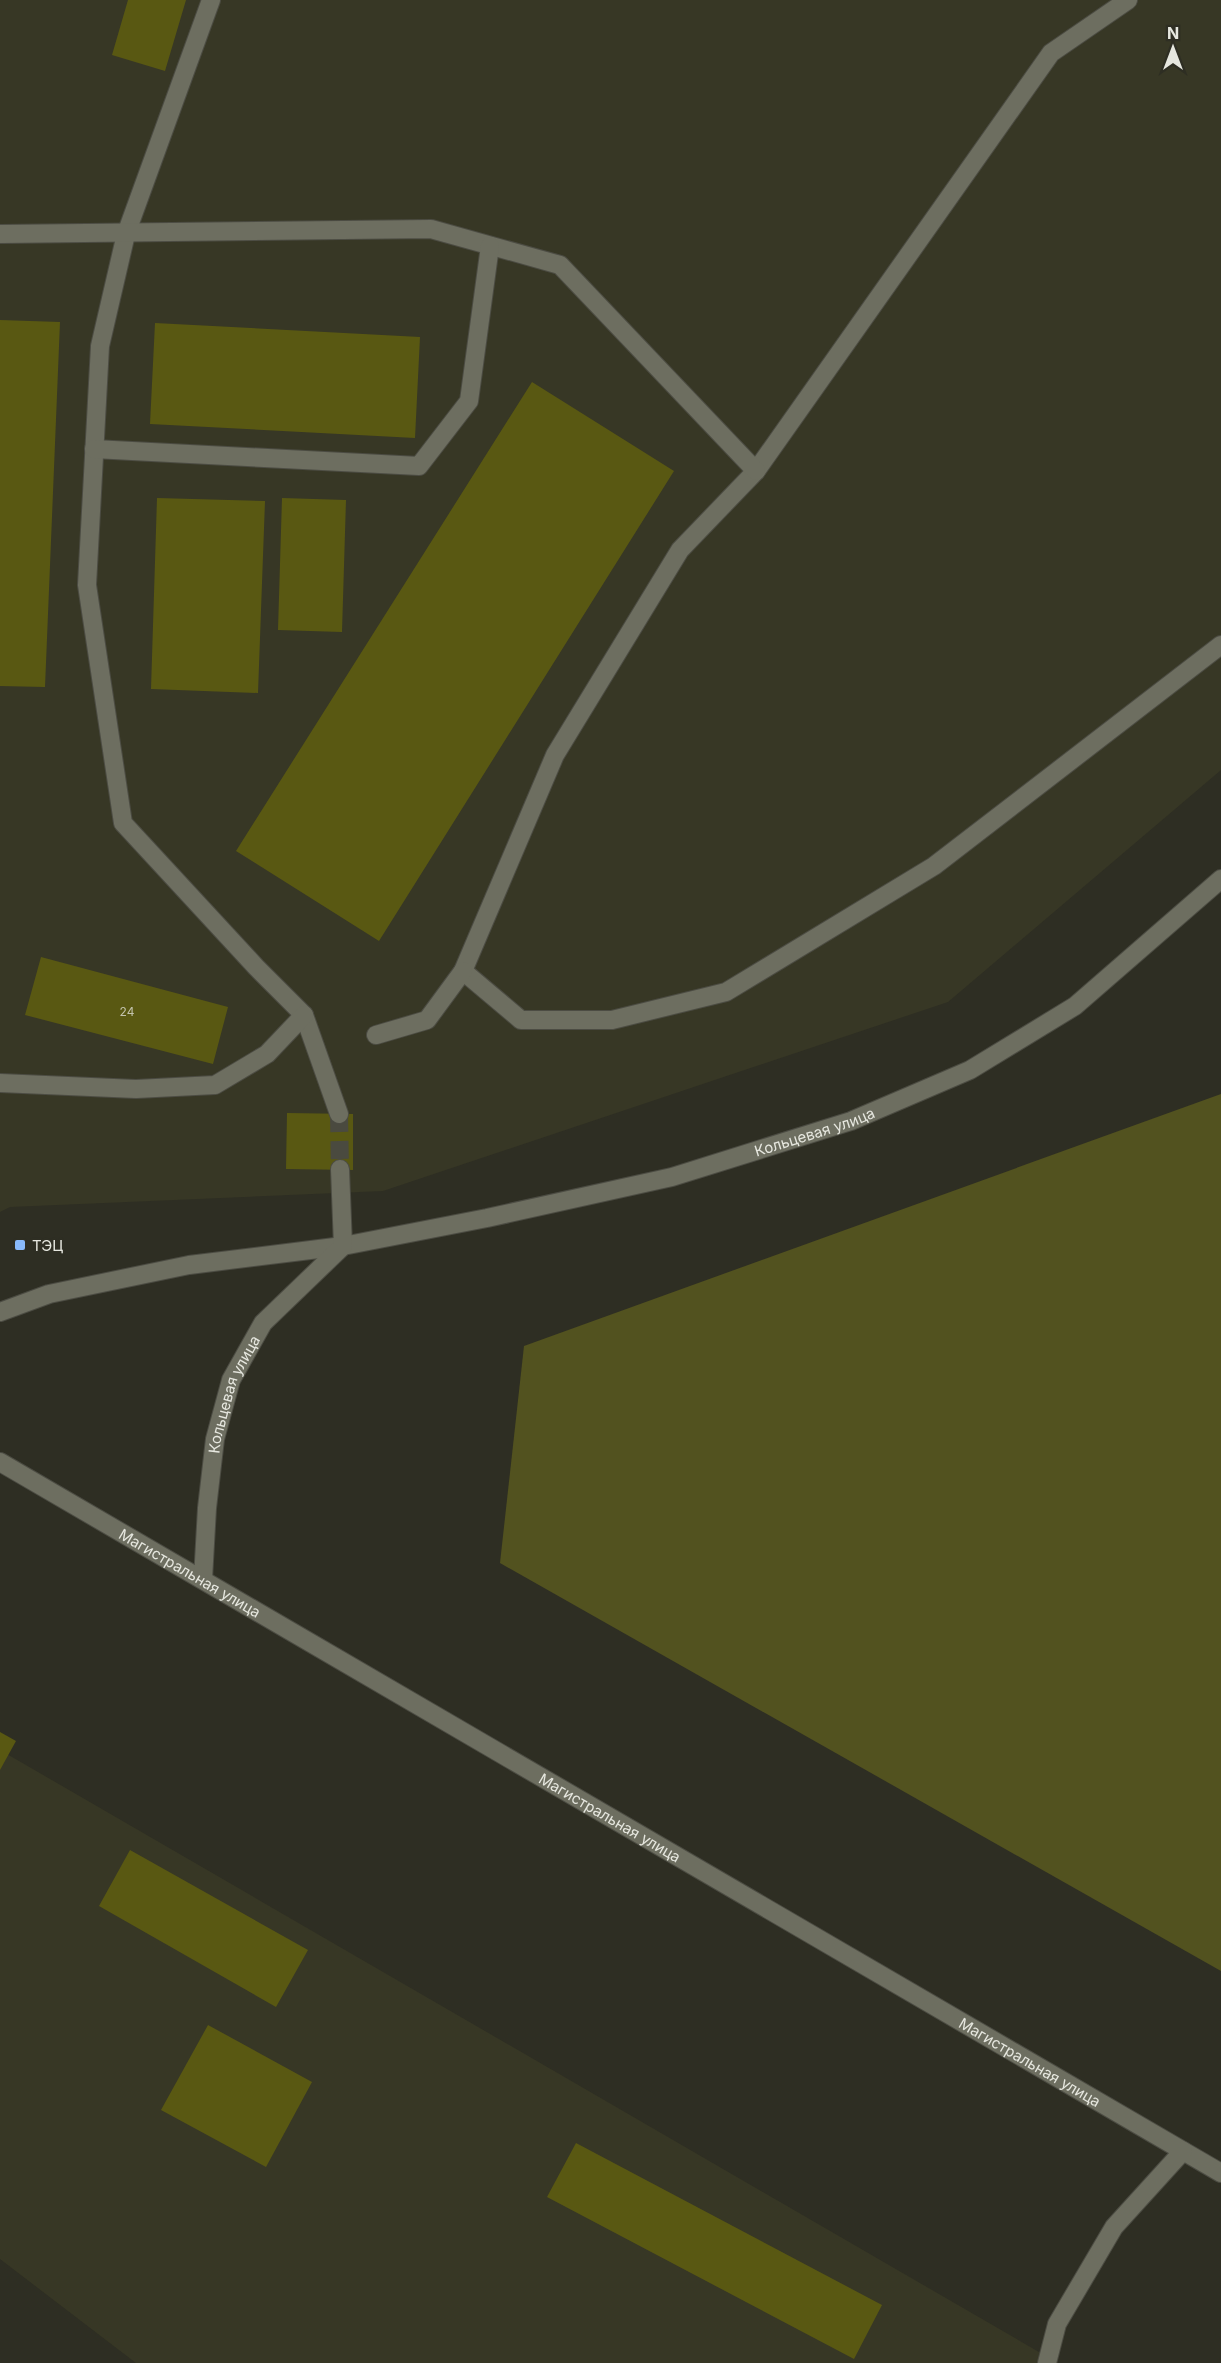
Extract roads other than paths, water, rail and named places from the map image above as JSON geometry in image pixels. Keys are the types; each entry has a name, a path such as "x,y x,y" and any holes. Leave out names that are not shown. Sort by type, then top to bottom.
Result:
{"street":[{"path":"211,0 126,234 100,346 87,585 123,823 248,959 304,1015 339,1114"},
{"path":"376,1035 427,1020 463,971 555,755 680,550 756,471 1051,53 1128,0"},
{"path":"0,234 431,229 560,265 756,471"},
{"path":"94,449 419,466 469,401 490,246"},
{"path":"463,971 521,1020 612,1020 726,992 934,866 1221,645"},
{"name":"Кольцевая улица","path":"0,1311 49,1294 189,1265 344,1246 487,1218 672,1177 861,1116 970,1070 1075,1006 1221,879"},
{"path":"0,1083 136,1089 215,1086 267,1054 304,1015"},
{"path":"340,1169 344,1246"},
{"name":"Кольцевая улица","path":"203,1579 207,1508 215,1439 231,1380 263,1323 344,1246"},
{"name":"Магистральная улица","path":"0,1462 1221,2173"},
{"path":"1047,2363 1057,2324 1114,2227 1183,2151"}],"tunnel":[{"path":"339,1114 340,1169"}],"place":[{"name":"ТЭЦ","path":"20,1245"}]}
